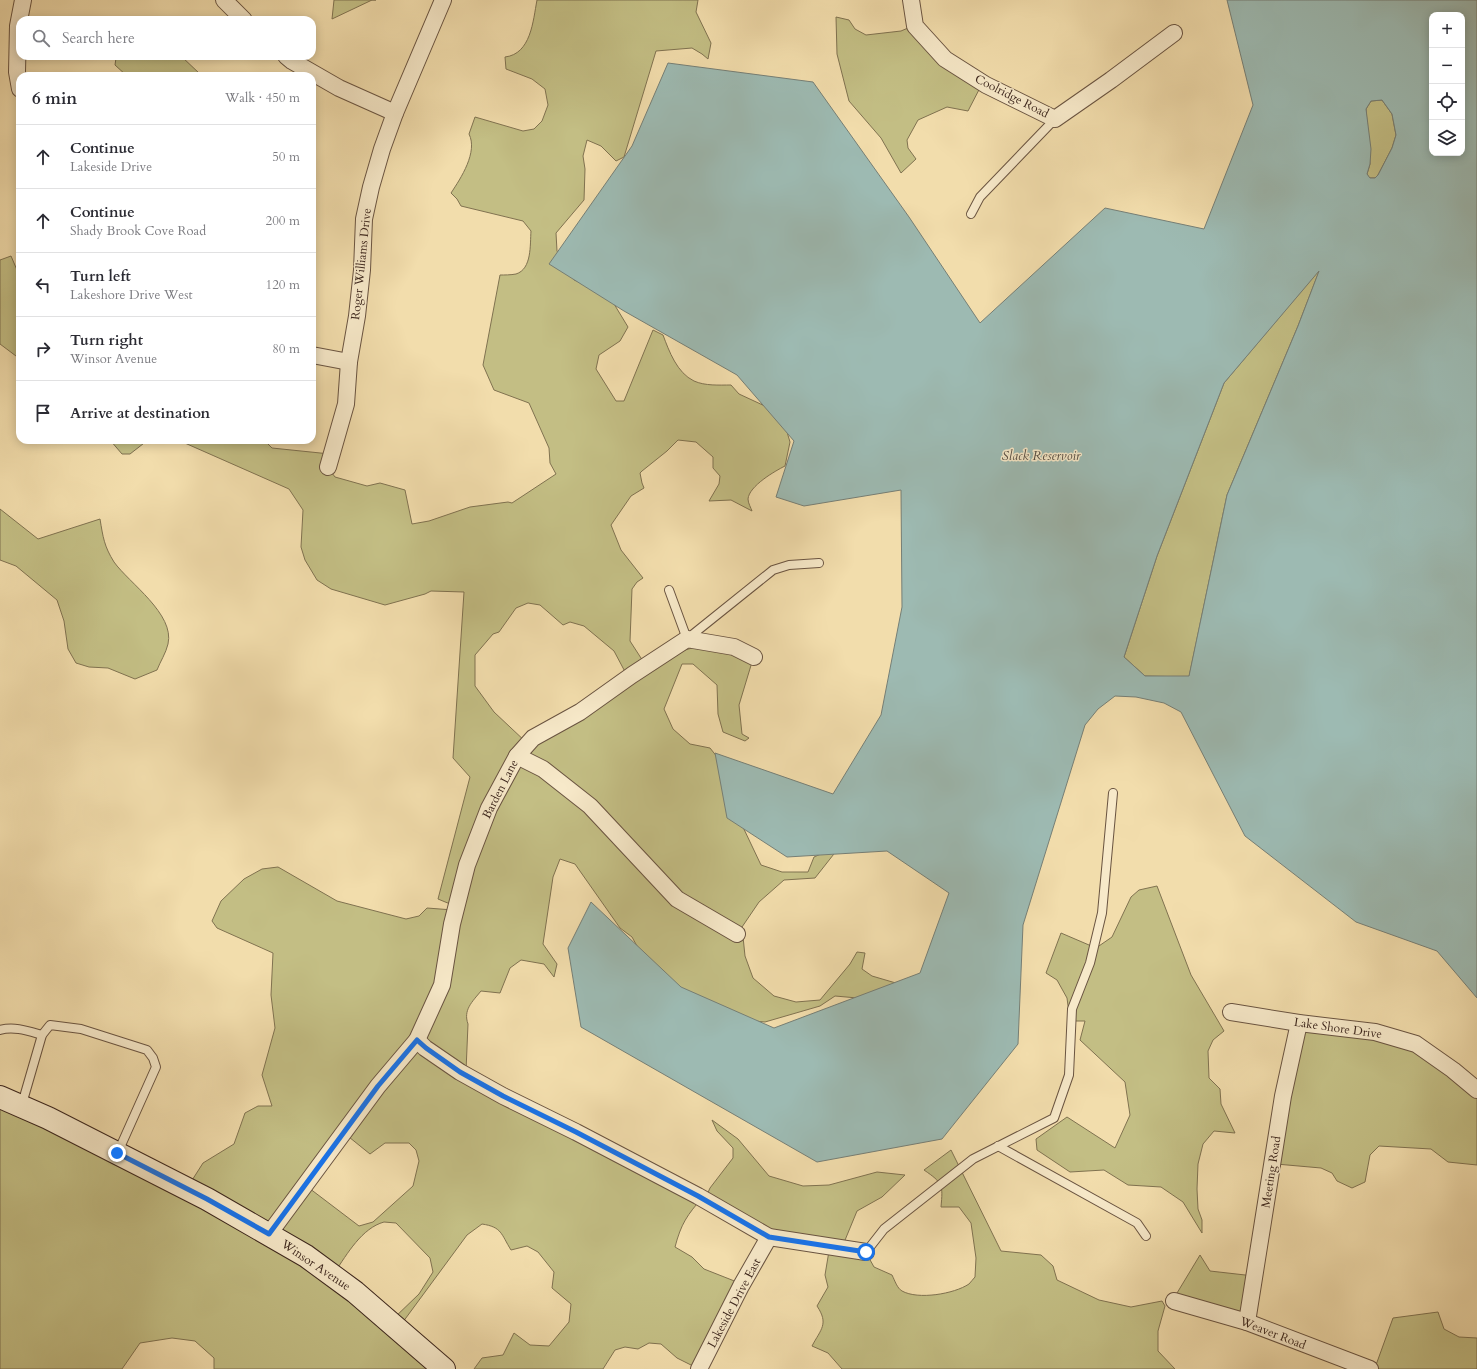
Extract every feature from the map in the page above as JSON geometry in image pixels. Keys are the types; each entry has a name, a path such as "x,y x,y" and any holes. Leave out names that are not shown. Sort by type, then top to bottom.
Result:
{"street":[{"path":"20,16 23,0"},
{"path":"224,0 240,16"},
{"name":"Roger Williams Drive","path":"328,467 346,404 348,362 357,316 362,270 364,219 382,149 395,113 443,0"},
{"name":"Coolridge Road","path":"911,0 915,26 945,59 986,85 1055,119 1174,33"},
{"path":"17,60 17,72"},
{"path":"291,60 311,72"},
{"path":"316,75 339,88 395,113"},
{"path":"316,356 348,362"},
{"path":"687,639 734,647 754,657"},
{"name":"Barden Lane","path":"269,1234 378,1086 417,1040 442,985 452,924 467,865 488,808 517,756 533,738 580,712 632,675 687,639"},
{"path":"517,756 543,769 590,806 677,899 737,934"},
{"name":"Lake Shore Drive","path":"1231,1012 1299,1023 1375,1032 1416,1044 1453,1070 1477,1090"},
{"name":"Meeting Road","path":"1247,1322 1283,1096 1299,1023"},
{"path":"417,1040 460,1072 497,1093 576,1132 698,1196 769,1237 866,1252"},
{"name":"Winsor Avenue","path":"0,1097 48,1118 207,1199 306,1256 355,1292 444,1369"},
{"name":"Lakeside Drive East","path":"699,1369 741,1286 769,1237"},
{"name":"Weaver Road","path":"1174,1301 1247,1322 1370,1369"}],"lane":[{"path":"971,214 980,197 1055,119"},
{"path":"669,590 687,639 773,570 789,565 819,563"},
{"path":"866,1252 884,1229 973,1159 1054,1118 1069,1075 1072,1009 1090,963 1102,913 1113,794"},
{"path":"21,1106 42,1035 50,1025 81,1029 147,1050 153,1058 156,1067 117,1153"},
{"path":"0,1030 6,1028 20,1029 42,1035"},
{"path":"998,1146 1137,1223 1146,1236"}],"shaded area":[{"path":"334,0 372,0 332,19"},
{"path":"537,0 698,0 696,12 711,43 708,59 692,48 656,51 624,157 616,161 601,146 587,140 583,156 585,169 584,200 556,233 557,251 574,280 608,294 628,327 620,341 599,355 596,369 616,401 624,401 653,330 663,335 674,361 683,373 694,381 703,384 731,385 739,394 767,407 784,422 790,442 785,466 763,480 749,494 748,501 752,511 731,500 709,501 719,484 720,476 713,468 713,457 696,442 678,440 640,473 644,488 631,496 611,525 621,550 643,578 637,582 632,589 630,641 650,672 685,650 692,648 733,651 752,662 739,705 742,734 749,738 745,741 723,732 718,714 717,685 693,664 682,664 664,709 673,729 690,744 710,748 718,758 732,804 761,865 782,872 808,872 814,857 841,845 815,878 784,880 759,902 742,927 745,956 753,978 774,996 796,1002 820,1000 850,964 857,952 865,953 862,969 872,976 906,986 891,1001 835,996 820,1006 765,1022 721,1018 689,1010 642,955 632,937 620,928 575,864 560,859 553,877 543,944 557,964 554,977 544,964 521,960 510,968 500,993 481,991 469,1006 467,1014 466,1071 706,1197 710,1188 733,1158 733,1148 717,1131 712,1120 738,1139 769,1176 803,1186 829,1185 877,1172 905,1175 882,1197 857,1211 843,1245 864,1249 874,1267 892,1275 900,1290 909,1294 936,1295 954,1291 969,1284 975,1277 976,1258 971,1223 959,1207 941,1207 942,1189 935,1178 924,1170 951,1150 1001,1251 1041,1255 1053,1266 1057,1280 1099,1300 1131,1307 1162,1301 1165,1306 1158,1331 1158,1351 1175,1369 842,1369 828,1353 812,1346 821,1331 823,1322 823,1317 817,1306 828,1287 825,1275 830,1245 770,1236 703,1197 685,1220 675,1247 692,1257 704,1269 742,1284 697,1368 677,1358 661,1344 649,1343 638,1349 625,1347 615,1350 603,1369 474,1369 482,1358 503,1355 514,1333 530,1345 549,1346 569,1322 571,1304 552,1288 554,1272 538,1252 527,1246 511,1250 497,1229 489,1225 482,1224 467,1235 400,1326 447,1369 214,1369 214,1358 195,1341 172,1338 140,1343 122,1369 0,1369 0,1095 189,1185 203,1163 234,1144 245,1113 258,1106 272,1106 262,1075 275,1028 271,995 273,953 217,928 212,921 221,901 244,879 262,869 278,867 337,901 406,919 419,916 427,908 453,910 455,906 438,899 470,777 453,758 464,592 431,591 385,605 331,589 317,580 305,560 301,547 303,510 289,489 187,444 268,444 272,448 330,454 329,469 335,477 367,486 380,483 405,490 412,524 429,521 470,507 508,502 512,503 556,474 550,463 549,448 529,403 494,390 483,365 500,275 516,274 525,267 529,256 531,231 523,221 461,206 451,193 470,157 471,141 469,134 475,117 523,131 534,129 542,121 548,105 545,89 532,79 506,69 505,57 514,55 520,50 529,35","holes":["528,603 540,605 563,625 570,622 584,626 614,651 631,683 527,743 494,712 475,686 475,655 493,634 499,632 516,608","344,1133 370,1154 385,1143 409,1143 416,1150 419,1161 413,1186 373,1222 359,1226 305,1185","384,1222 396,1223 430,1258 433,1272 419,1294 392,1320 335,1272 356,1242 369,1230"]},
{"path":"836,17 849,20 855,29 866,35 901,31 915,25 983,82 968,111 947,107 918,120 907,140 908,148 916,159 901,173 881,138 849,101 837,54"},
{"path":"116,60 185,60 198,72 123,72 115,65"},
{"path":"1382,100 1392,114 1396,135 1392,148 1378,175 1375,178 1369,178 1367,174 1370,164 1366,109 1371,101"},
{"path":"11,256 16,268 16,356 0,344 0,260"},
{"path":"1320,269 1298,326 1227,495 1189,677 1145,676 1124,657 1157,556 1224,383"},
{"path":"113,444 143,444 130,454 122,454"},
{"path":"0,509 38,539 100,519 104,541 114,562 158,610 165,621 168,633 168,644 157,670 135,679 108,668 89,667 76,663 68,649 64,621 57,600 16,566 0,560"},
{"path":"1157,886 1191,975 1224,1031 1213,1040 1208,1051 1209,1078 1220,1089 1221,1104 1235,1133 1214,1131 1203,1144 1198,1164 1197,1189 1198,1209 1202,1220 1202,1233 1183,1202 1161,1187 1128,1185 1104,1170 1070,1172 1037,1150 1036,1139 1067,1117 1115,1148 1130,1115 1125,1082 1080,1040 1085,1021 1070,1021 1067,998 1057,980 1046,973 1061,933 1096,948 1112,937 1131,897 1139,890"},
{"path":"1299,1023 1380,1031 1477,1088 1477,1165 1448,1162 1431,1149 1379,1146 1370,1155 1365,1182 1352,1188 1337,1181 1332,1173 1321,1168 1276,1164"},
{"path":"1200,1255 1210,1271 1254,1276 1247,1318 1174,1298"},
{"path":"1438,1312 1444,1329 1459,1337 1477,1338 1477,1369 1378,1369 1376,1365 1393,1318"}],"water":[{"name":"Slack Reservoir","path":"1227,0 1477,0 1477,998 1437,951 1356,922 1245,836 1181,712 1164,703 1136,697 1115,696 1098,709 1085,725 1023,925 1018,1044 942,1139 817,1162 581,1027 568,948 591,902 681,987 774,1028 920,973 949,893 887,851 787,857 727,818 715,753 833,794 881,715 902,607 901,490 804,506 776,497 794,441 737,375 624,311 549,264 632,146 668,63 813,82 909,217 980,323 1105,208 1204,229 1253,105","holes":["1382,100 1392,114 1396,135 1392,148 1378,175 1375,178 1370,178 1367,174 1370,164 1371,149 1366,109 1371,101","1319,271 1298,326 1227,495 1189,676 1145,676 1124,657 1157,556 1224,383"]}],"route":[{"path":"117,1153 207,1199 269,1234 378,1086 417,1040 460,1072 503,1096 576,1132 698,1196 769,1237 866,1252"}]}
